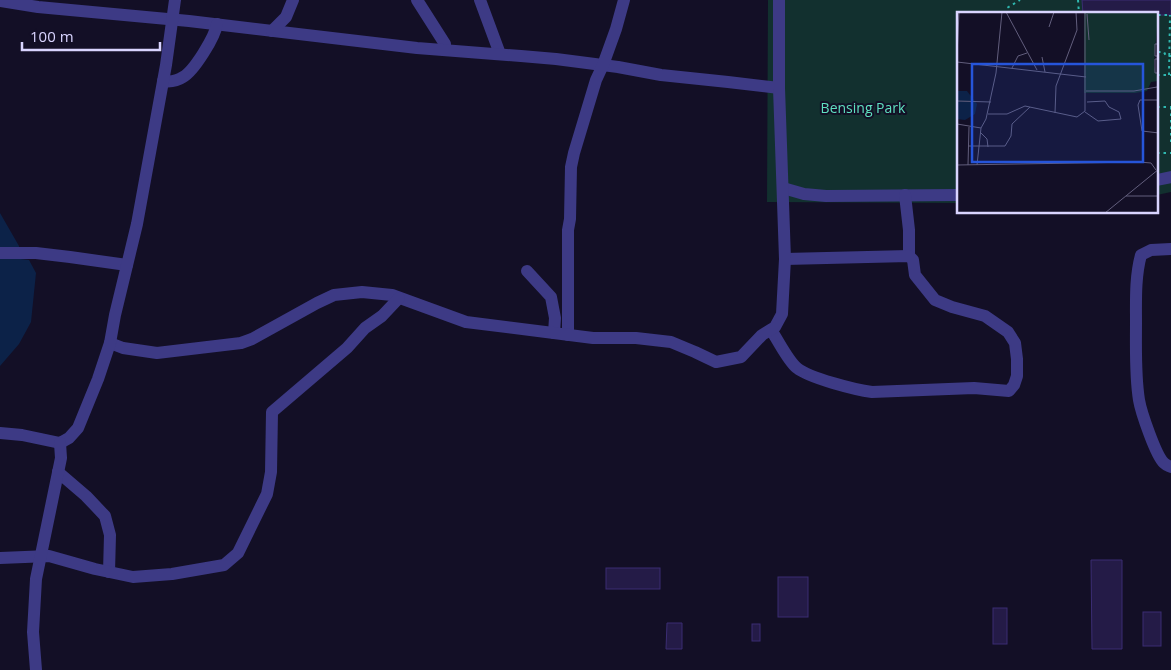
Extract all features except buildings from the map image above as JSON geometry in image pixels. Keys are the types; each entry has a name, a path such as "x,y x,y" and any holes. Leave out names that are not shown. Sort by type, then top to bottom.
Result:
{"lane":[{"path":"0,433 60,442 69,438 78,428 98,379 110,344 137,224 163,81 175,0"},
{"path":"272,31 286,17 293,0"},
{"path":"417,0 445,44 444,50"},
{"path":"480,0 500,54"},
{"path":"568,335 568,230 574,153 596,80 604,65 624,0"},
{"path":"110,344 122,348 157,353 241,343 334,295 362,292 392,295 466,322 593,338 636,338 671,342 716,362 741,357 762,335 775,327 782,314 785,259 779,88 779,0"},
{"path":"0,1 418,48 604,65 661,75 779,88"},
{"path":"163,81 170,82 184,77 198,62 217,24"},
{"path":"1158,180 1171,177"},
{"path":"782,188 804,194 826,196 957,195"},
{"path":"770,330 798,369 859,390 872,392 974,388 1009,391 1014,385 1017,376 1017,358 1015,344 1008,332 985,316 935,300 915,275 913,260 909,256 909,230 905,195"},
{"path":"1167,465 1152,440 1139,400 1136,365 1136,285 1141,255 1151,250 1171,249"},
{"path":"0,253 36,253 127,265"},
{"path":"785,259 909,256"},
{"path":"528,271 551,297 556,318 554,333"},
{"path":"0,558 49,556 133,577 172,574 224,565 238,553 267,494 271,472 272,412 347,348 365,328 382,316 399,298"},
{"path":"36,670 34,624 36,579 61,458 60,442"},
{"path":"58,472 106,516 110,535 109,572"}],"path":[{"path":"1007,12 1007,8 1020,0"},
{"path":"1170,56 1166,56 1164,52 1158,52 1158,15 1170,15 1170,56 1170,75"},
{"path":"1158,107 1171,107 1171,144"},
{"path":"1158,152 1171,153"}],"green space":[{"name":"Bensing Park","path":"768,0 1171,0 1171,192 1158,195 1158,12 957,12 957,203 767,202"}],"water":[{"path":"0,213 19,246 21,259 29,260 36,273 31,322 19,344 0,366"}]}
